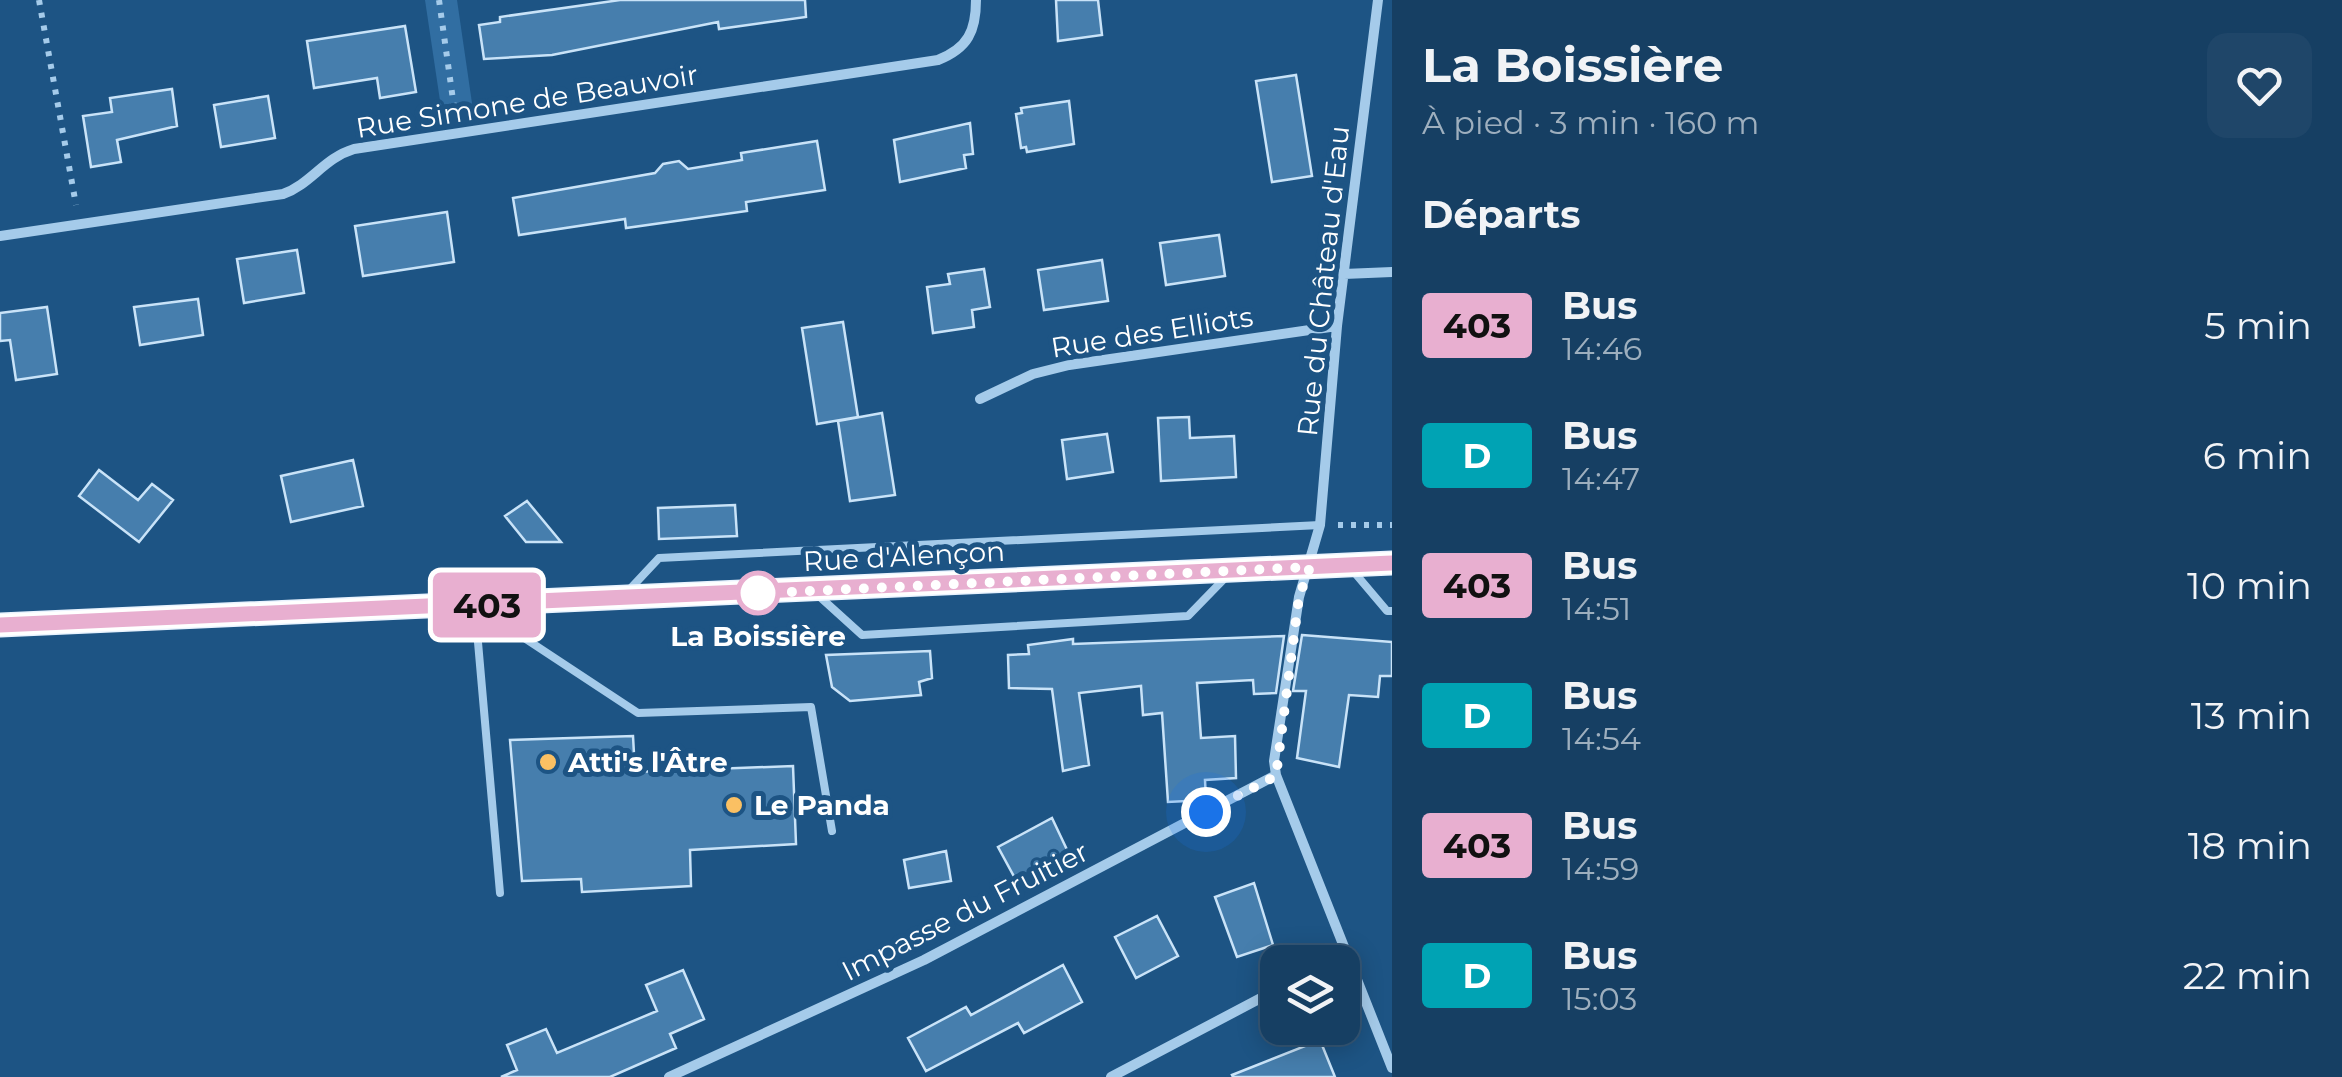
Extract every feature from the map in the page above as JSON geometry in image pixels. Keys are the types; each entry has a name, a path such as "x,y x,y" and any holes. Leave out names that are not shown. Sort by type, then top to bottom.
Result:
{"main road":[{"name":"Rue d'Alençon","path":"0,625 620,600 1392,562"}],"street":[{"name":"Rue Simone de Beauvoir","path":"0,236 282,194 296,189 336,154 938,60 966,44 974,28 976,0"},
{"name":"Rue du Château d'Eau","path":"1276,776 1299,597 1320,524 1337,326 1378,0"},
{"path":"1344,274 1392,272"},
{"name":"Rue des Elliots","path":"980,398 1032,374 1069,365 1337,326"},
{"path":"1276,776 1344,945"},
{"name":"Impasse du Fruitier","path":"669,1077 924,960 1276,776"},
{"path":"1360,986 1392,1068"},
{"path":"1111,1077 1260,998"}],"lane":[{"path":"620,600 659,558 1320,524"},
{"path":"1348,565 1387,611 1392,611"},
{"path":"813,590 862,634 1188,616 1234,570"},
{"path":"475,606 638,713 811,708 832,831"},
{"path":"475,606 500,893"}],"path":[{"path":"39,0 79,224"},
{"path":"439,0 458,135"},
{"path":"1320,524 1392,524"}],"shaded area":[{"path":"425,0 457,0 473,110 442,114"}],"building":[{"path":"620,0 805,0 806,17 719,29 718,22 552,55 484,59 479,25 500,22 500,17"},
{"path":"1056,0 1098,0 1102,35 1058,41"},
{"path":"405,26 416,92 380,98 377,78 314,88 307,41"},
{"path":"1296,75 1312,176 1272,182 1256,81"},
{"path":"172,89 177,126 117,140 121,162 91,167 83,116 112,112 110,98"},
{"path":"268,96 275,138 221,147 214,105"},
{"path":"1069,101 1074,144 1027,152 1026,147 1021,148 1016,114 1022,113 1021,108"},
{"path":"970,123 973,154 964,155 966,168 900,182 894,140"},
{"path":"817,141 825,190 746,202 747,211 626,228 625,219 519,235 513,198 655,173 663,164 679,161 688,169 742,160 741,153"},
{"path":"447,212 454,262 363,276 355,226"},
{"path":"1219,235 1225,276 1166,285 1160,243"},
{"path":"297,250 304,293 244,303 237,259"},
{"path":"1102,260 1108,301 1044,310 1038,270"},
{"path":"984,269 990,307 972,310 974,327 933,333 927,287 950,284 948,274"},
{"path":"198,299 203,335 140,345 134,307"},
{"path":"47,307 57,374 16,380 10,340 0,341 0,313"},
{"path":"843,322 858,417 817,424 802,328"},
{"path":"882,413 895,495 850,501 838,421"},
{"path":"1189,417 1190,438 1234,436 1236,477 1161,481 1158,418"},
{"path":"1107,434 1113,472 1067,479 1062,440"},
{"path":"353,460 363,506 291,522 281,476"},
{"path":"99,470 138,500 152,484 173,500 139,542 79,496"},
{"path":"527,501 561,542 526,542 505,516"},
{"path":"735,505 737,536 659,539 658,508"},
{"path":"1302,635 1392,642 1392,676 1380,676 1378,697 1349,695 1339,767 1297,758 1306,691 1293,691"},
{"path":"1284,636 1276,693 1254,694 1253,680 1197,683 1201,738 1235,736 1236,778 1205,780 1206,800 1168,802 1162,713 1143,715 1141,686 1079,693 1089,765 1063,771 1052,689 1009,688 1008,655 1029,654 1028,645 1073,639 1073,644"},
{"path":"930,651 932,678 919,682 921,695 850,701 832,687 826,655"},
{"path":"633,736 635,772 793,766 796,844 690,850 691,886 582,892 581,879 522,881 510,740"},
{"path":"1052,818 1069,854 1017,882 998,847"},
{"path":"946,851 951,881 909,888 904,860"},
{"path":"1254,883 1273,945 1260,945 1260,949 1237,957 1215,897"},
{"path":"1157,916 1178,956 1136,978 1115,937"},
{"path":"1063,965 1082,1002 1024,1033 1018,1023 926,1071 908,1038 966,1007 971,1015"},
{"path":"683,970 704,1019 670,1034 676,1048 610,1077 501,1077 517,1070 507,1045 546,1029 557,1053 657,1011 646,985"},
{"path":"1307,1045 1322,1045 1335,1077 1233,1077"}],"bus line":[{"name":"403","path":"0,625 1392,563"}],"place":[{"name":"La Boissière","path":"758,593"},
{"name":"Atti's l'Âtre","path":"548,762"},
{"name":"Le Panda","path":"734,805"}],"route":[{"path":"758,593 748,594 1310,567 1299,597 1274,761 1276,776 1206,812"}]}
